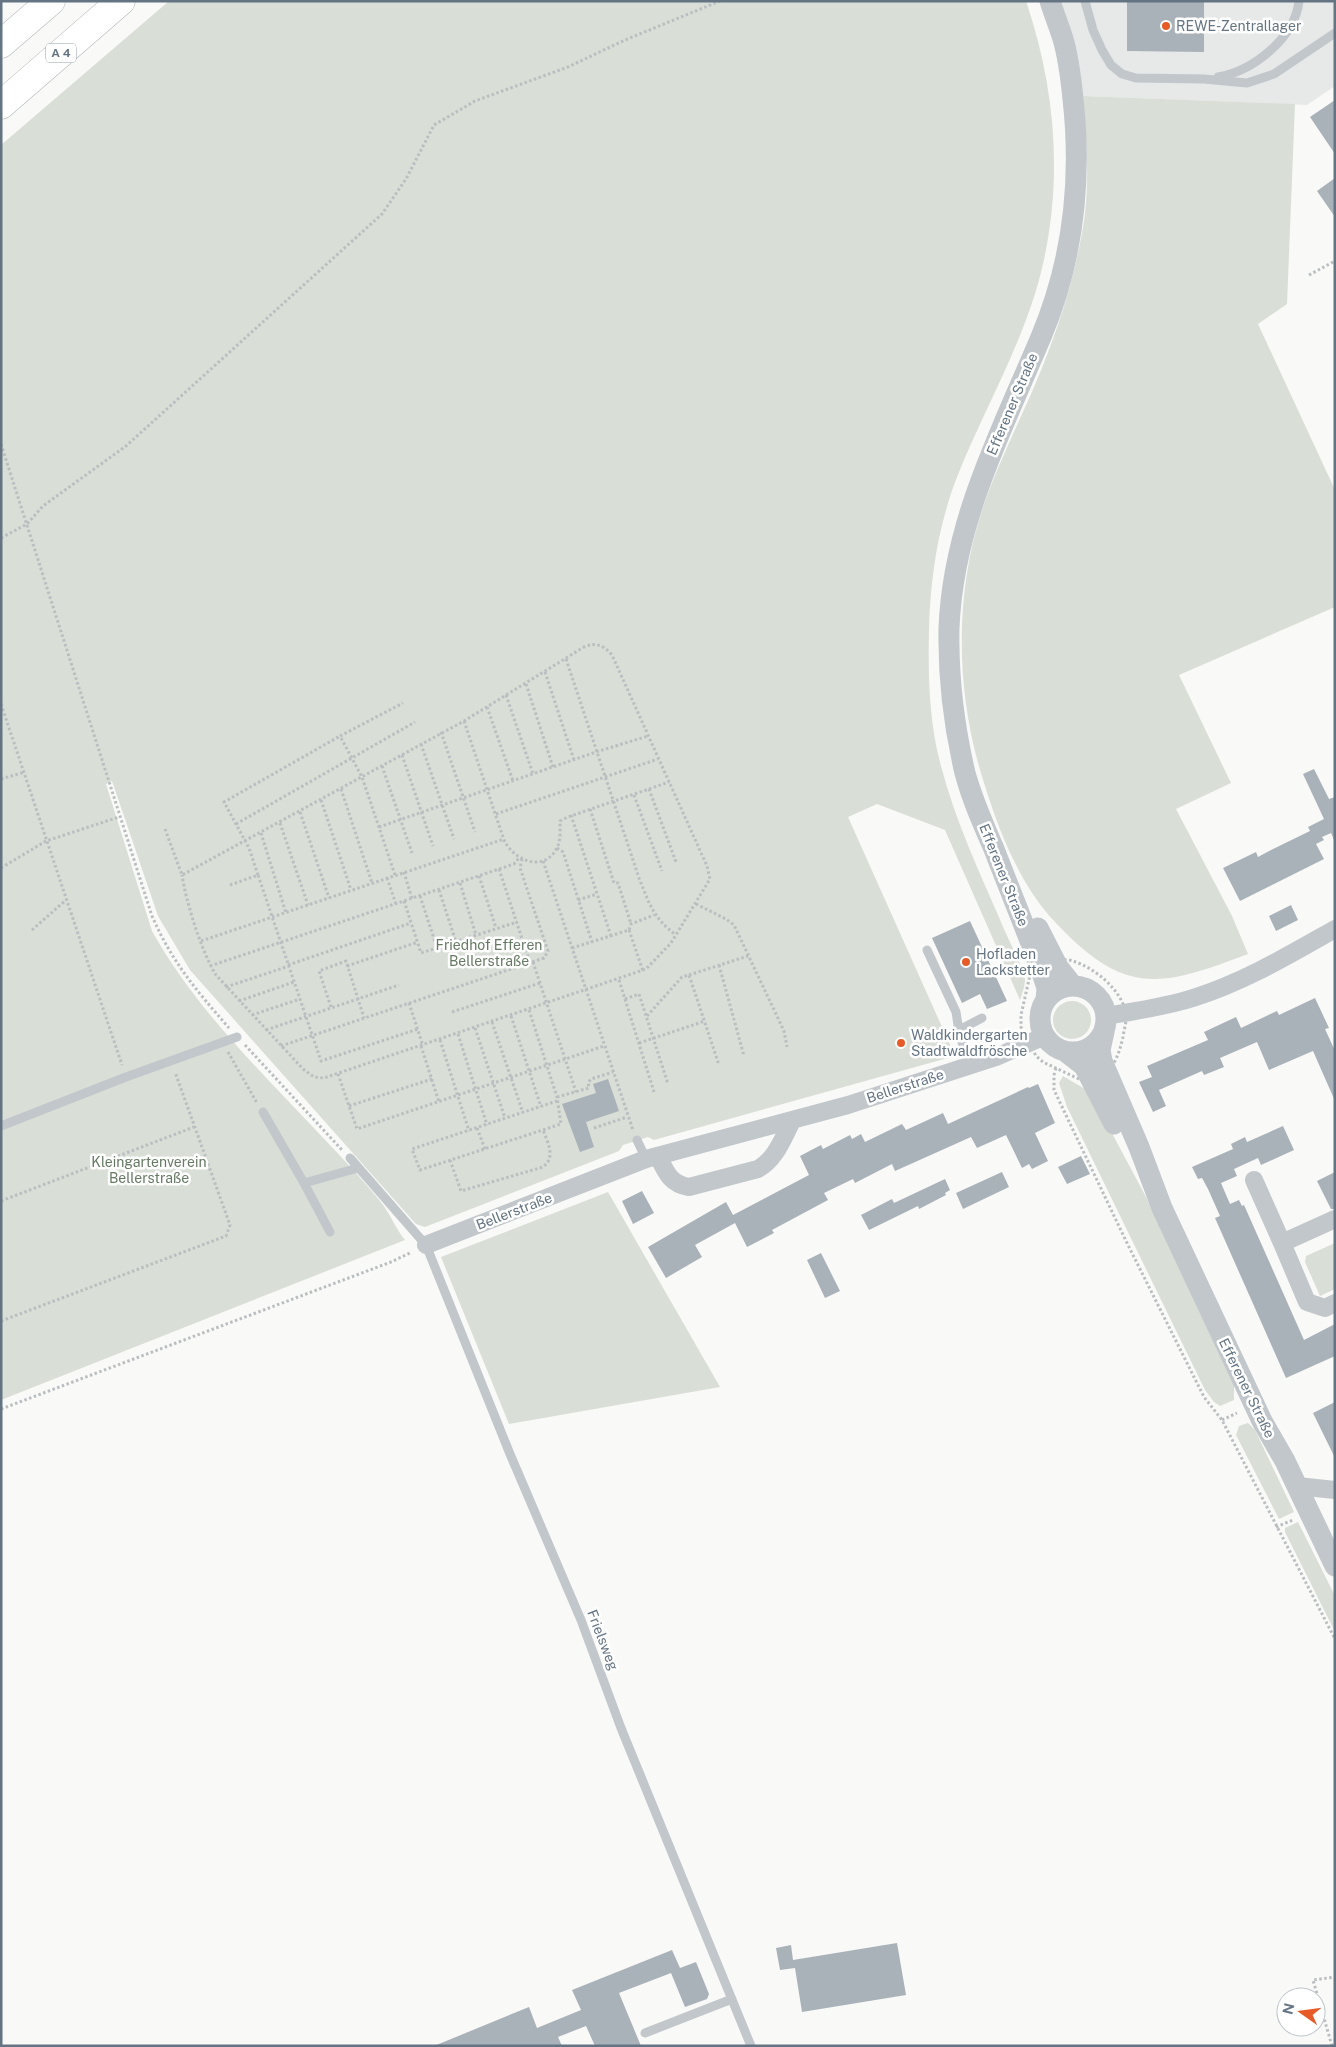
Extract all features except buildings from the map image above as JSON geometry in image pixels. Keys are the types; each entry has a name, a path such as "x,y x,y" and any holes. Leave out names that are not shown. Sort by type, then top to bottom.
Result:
{"highway":[{"path":"1,44 52,1"},
{"name":"A 4","path":"1,105 121,1"}],"street":[{"name":"Efferener Straße","path":"1050,1 1063,40 1071,81 1078,177 1074,213 1062,275 1042,335 995,441 972,503 962,539 951,600 950,661 954,716 966,776 977,808 1047,963 1073,986"},
{"path":"1112,1020 1099,998 1083,988 1073,986 1058,990 1046,1000 1036,1039 1050,1044 1061,1060 1075,1052 1092,1046 1112,1020 1218,990 1268,967 1335,929"},
{"name":"Efferener Straße","path":"1046,1000 1047,963"},
{"name":"Efferener Straße","path":"1099,1076 1100,1050 1112,1020"},
{"name":"Bellerstraße","path":"426,1245 652,1158 848,1105 996,1057 1036,1039"},
{"name":"Efferener Straße","path":"1061,1060 1084,1066 1099,1076 1139,1147 1162,1208 1262,1421 1333,1552"},
{"path":"652,1158 671,1180 680,1186 689,1186 758,1169 768,1163 774,1155 792,1120"},
{"path":"1254,1180 1307,1302 1325,1308 1335,1303"},
{"path":"1282,1243 1335,1219"},
{"path":"1297,1486 1335,1490"}],"lane":[{"path":"1085,1 1093,30 1111,65 1122,74 1136,78 1204,79 1247,83 1274,74 1335,33"},
{"path":"1204,79 1228,75 1244,68 1280,41 1291,26 1299,1"},
{"path":"927,950 956,1012 960,1038 972,1065"},
{"path":"959,1030 982,1018"},
{"path":"1,1126 238,1037"},
{"path":"263,1112 330,1232"},
{"path":"637,1140 652,1158"},
{"name":"Frielsweg","path":"350,1158 426,1245 510,1454 581,1620 621,1728 751,2046"},
{"path":"304,1183 358,1168"},
{"path":"645,2033 732,1999"}],"path":[{"path":"1,538 27,524 43,506 126,446 382,214 406,179 434,125 475,101 568,67 720,1"},
{"path":"1309,275 1335,261"},
{"path":"1,444 119,817 152,916 164,944 186,978 350,1158"},
{"path":"165,829 182,875 184,888 210,966 226,987 303,1070 314,1077 324,1078 643,971 658,958 676,935 709,882 710,876 609,651 604,647 594,644 584,647 464,721 182,875"},
{"path":"566,659 639,878 654,915 676,935"},
{"path":"545,672 574,760"},
{"path":"526,684 553,767"},
{"path":"506,695 533,774"},
{"path":"403,703 340,736 224,802 245,841 258,875 321,1061 418,1029"},
{"path":"1,704 126,1078"},
{"path":"488,706 512,780"},
{"path":"464,721 504,839 512,853 530,861 548,859 557,848 560,821 572,815 669,782"},
{"path":"236,824 415,722"},
{"path":"441,732 476,832"},
{"path":"340,736 362,777 395,875"},
{"path":"379,827 512,780 648,736"},
{"path":"421,744 454,839"},
{"path":"402,755 433,846"},
{"path":"496,814 658,759"},
{"path":"382,766 412,853"},
{"path":"1,779 25,772"},
{"path":"341,789 372,883"},
{"path":"649,789 676,862"},
{"path":"634,795 662,872"},
{"path":"321,800 351,890"},
{"path":"590,809 614,883 618,883 631,924 629,930 643,971"},
{"path":"300,812 329,898"},
{"path":"572,815 611,936"},
{"path":"1,868 46,841 119,817"},
{"path":"280,822 308,905"},
{"path":"261,833 286,913"},
{"path":"201,941 504,839"},
{"path":"557,848 562,852 592,942"},
{"path":"210,966 460,883 514,864 521,858"},
{"path":"281,1046 544,958 548,951 520,868 521,858"},
{"path":"543,861 612,1072 637,1140"},
{"path":"500,869 576,1092"},
{"path":"404,872 412,899"},
{"path":"230,885 258,875"},
{"path":"478,876 496,928"},
{"path":"387,878 396,904"},
{"path":"460,883 476,935"},
{"path":"438,890 456,942"},
{"path":"578,900 597,894"},
{"path":"420,896 437,948"},
{"path":"32,930 66,900"},
{"path":"404,901 421,953 517,922"},
{"path":"695,904 734,925 784,1031 787,1047"},
{"path":"631,924 654,915"},
{"path":"226,987 411,923"},
{"path":"572,948 629,930"},
{"path":"348,966 418,942"},
{"path":"647,1016 682,978 748,956"},
{"path":"1072,960 1093,972 1114,988 1112,1020 1125,1025 1115,1063 1099,1076 1083,1081 1061,1060 1036,1056 1036,1039 1020,1027 1030,975 1047,963 1072,960"},
{"path":"331,1008 319,971 346,962 364,1018"},
{"path":"719,966 744,1056"},
{"path":"689,975 719,1065"},
{"path":"619,980 654,1092"},
{"path":"239,1001 294,982"},
{"path":"452,1012 540,983"},
{"path":"266,1030 399,985"},
{"path":"625,999 640,994 668,1084"},
{"path":"252,1015 300,999"},
{"path":"409,1004 439,1102"},
{"path":"529,1010 557,1099 561,1124 420,1170 412,1149 523,1113 557,1099 589,1088 588,1084 591,1079 612,1072"},
{"path":"511,1016 542,1106"},
{"path":"639,1043 705,1021"},
{"path":"492,1022 523,1113"},
{"path":"475,1028 506,1118"},
{"path":"458,1034 486,1125"},
{"path":"440,1040 469,1131"},
{"path":"223,1043 263,1112"},
{"path":"338,1074 357,1129 604,1046"},
{"path":"1061,1060 1054,1075 1054,1090 1127,1243 1204,1397 1222,1420 1335,1639"},
{"path":"1,1321 226,1236 230,1225 172,1062"},
{"path":"349,1106 432,1079"},
{"path":"594,1128 628,1117"},
{"path":"1,1200 194,1127"},
{"path":"477,1128 485,1149"},
{"path":"450,1160 462,1191 543,1167 550,1159 550,1151 543,1130"},
{"path":"1,1409 391,1262 426,1245"},
{"path":"1276,1527 1298,1518"},
{"path":"1332,2046 1313,1980 1335,1977"}],"shaded area":[{"path":"1060,1 1335,1 1335,86 1307,105 1083,96"}],"green space":[{"path":"169,1 1026,1 1044,66 1053,131 1053,197 1049,231 1036,292 1016,346 968,451 950,496 933,572 929,648 929,682 934,733 947,786 968,845 1022,969 1025,982 1020,1000 945,830 877,804 848,817 955,1056 654,1140 648,1137 623,1145 619,1151 425,1227 416,1224 190,970 158,916 112,781 106,784 152,931 170,961 233,1042 370,1189 383,1205 405,1240 1,1400 1,145"},
{"path":"1083,96 1295,104 1287,304 1258,324 1335,490 1335,607 1179,675 1231,783 1176,809 1232,916 1248,954 1190,974 1166,978 1144,978 1123,973 1101,963 1054,921 1031,891 1004,840 985,786 967,714 963,677 963,602 968,565 977,528 995,474 1043,366 1055,334 1080,243 1087,188 1087,151"},
{"path":"1072,1001 1085,1007 1091,1020 1085,1033 1072,1039 1059,1033 1053,1020 1059,1007"},
{"path":"1063,1076 1090,1092 1146,1197 1234,1382 1234,1400 1220,1406 1214,1402 1205,1390 1067,1107 1059,1083"},
{"path":"608,1192 720,1387 509,1424 441,1257"},
{"path":"1335,1243 1335,1289 1320,1296 1305,1262 1306,1256"},
{"path":"1248,1423 1255,1430 1294,1512 1279,1519 1236,1435 1239,1426"},
{"path":"1298,1522 1335,1596 1335,1632 1285,1532 1285,1528"}],"place":[{"name":"REWE-Zentrallager","path":"1166,26"},
{"name":"Hofladen Lackstetter","path":"966,962"},
{"name":"Waldkindergarten Stadtwaldfrösche","path":"901,1043"}],"park label":[{"name":"Friedhof Efferen Bellerstraße","path":"489,954"},
{"name":"Kleingartenverein Bellerstraße","path":"149,1170"}]}
